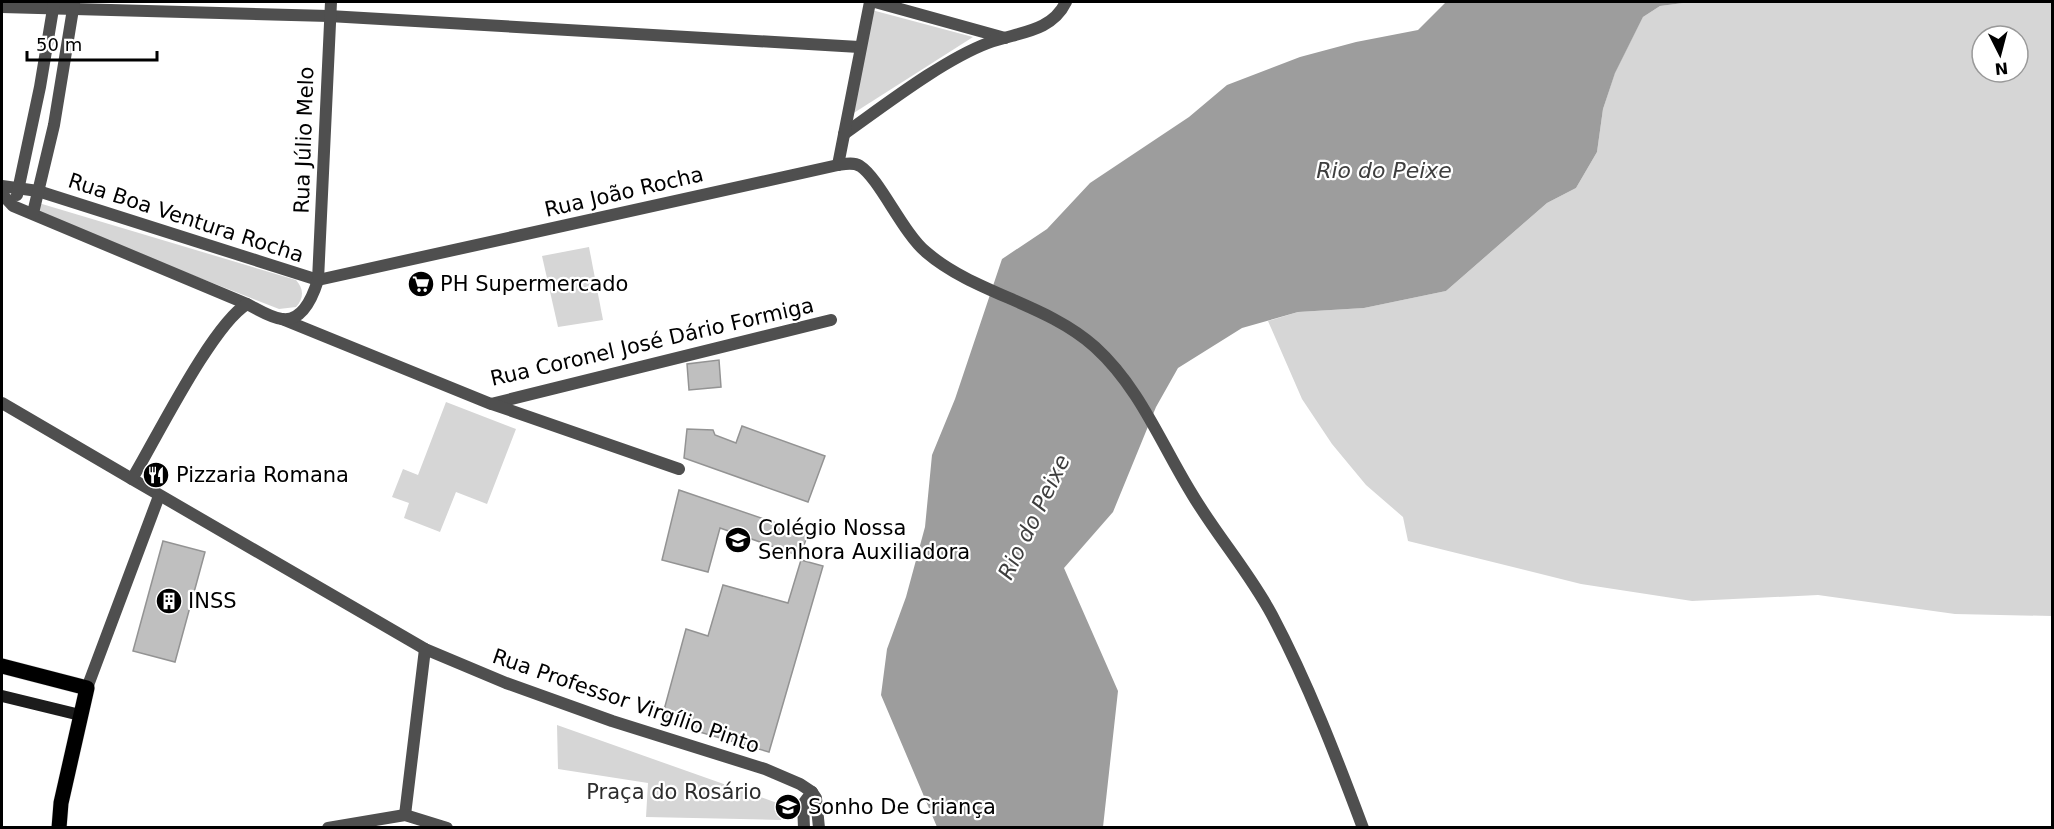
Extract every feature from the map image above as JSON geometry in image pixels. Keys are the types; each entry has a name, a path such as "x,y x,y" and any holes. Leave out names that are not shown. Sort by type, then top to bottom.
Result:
{"main road":[{"path":"2,666 87,688 61,803 58,828"},
{"path":"2,696 80,716"}],"street":[{"name":"Rua Júlio Melo","path":"318,280 331,2"},
{"path":"837,165 859,47 870,2"},
{"path":"875,2 1006,38"},
{"path":"844,134 957,59 988,43 1042,27 1054,19 1066,2"},
{"path":"14,206 20,188 54,5"},
{"path":"33,213 54,125 73,5"},
{"path":"2,7 73,5 329,16 859,47"},
{"name":"Rua João Rocha","path":"318,280 837,165 848,163 861,167 907,232 930,256 1075,330 1124,378 1140,400 1192,495 1242,564 1272,615 1301,676 1363,828"},
{"name":"Rua Boa Ventura Rocha","path":"2,186 38,191 318,280 309,304 291,318 282,319"},
{"path":"2,194 14,206 282,319"},
{"path":"132,479 227,320 247,304"},
{"name":"Rua Coronel José Dário Formiga","path":"282,319 491,404 831,320"},
{"name":"Rua Professor Virgílio Pinto","path":"2,403 425,649 516,687 612,721 765,770 811,798"},
{"path":"491,404 679,469"},
{"path":"87,688 159,496"},
{"path":"405,815 425,649"},
{"path":"804,828 811,798"},
{"path":"811,798 819,828"},
{"path":"328,828 405,815 447,828"}],"green space":[{"path":"1691,2 2052,2 2052,616 1955,614 1818,595 1692,601 1581,584 1408,541 1403,517 1366,485 1332,444 1302,399 1268,321 1298,312 1364,308 1446,291 1547,203 1576,188 1597,152 1603,109 1615,72 1643,17 1660,6"},
{"path":"868,9 973,37 849,116"},
{"path":"32,201 296,280 302,290 302,297 296,307 279,309 29,211"},
{"path":"589,247 603,320 558,327 542,256"},
{"path":"446,402 516,429 487,504 456,492 440,532 404,518 409,503 392,497 403,469 418,475"},
{"name":"Praça do Rosário","path":"557,725 780,804 781,820 646,817 648,783 558,769"}],"water":[{"name":"Rio do Peixe","path":"1446,2 1691,2 1660,6 1643,17 1615,73 1603,109 1597,152 1576,188 1547,203 1446,291 1364,308 1298,312 1242,328 1178,368 1156,407 1113,512 1064,568 1118,691 1103,827 937,827 881,695 887,649 906,597 925,527 932,455 955,399 1002,259 1047,229 1090,183 1189,117 1227,85 1300,57 1356,42 1418,30"}],"building":[{"path":"719,360 721,387 689,390 687,364"},
{"path":"742,426 825,456 808,502 684,458 687,429 713,430 715,435 736,443"},
{"path":"679,490 808,534 800,556 720,528 708,572 662,560"},
{"name":"INSS","path":"163,541 205,552 175,662 133,651"},
{"path":"801,560 823,566 769,752 661,721 686,629 708,636 723,585 788,603"}],"place":[{"name":"PH Supermercado","path":"421,284"},
{"name":"Pizzaria Romana","path":"156,475"},
{"name":"Colégio Nossa Senhora Auxiliadora","path":"738,540"},
{"name":"INSS","path":"169,601"},
{"name":"Sonho De Criança","path":"788,807"}]}
